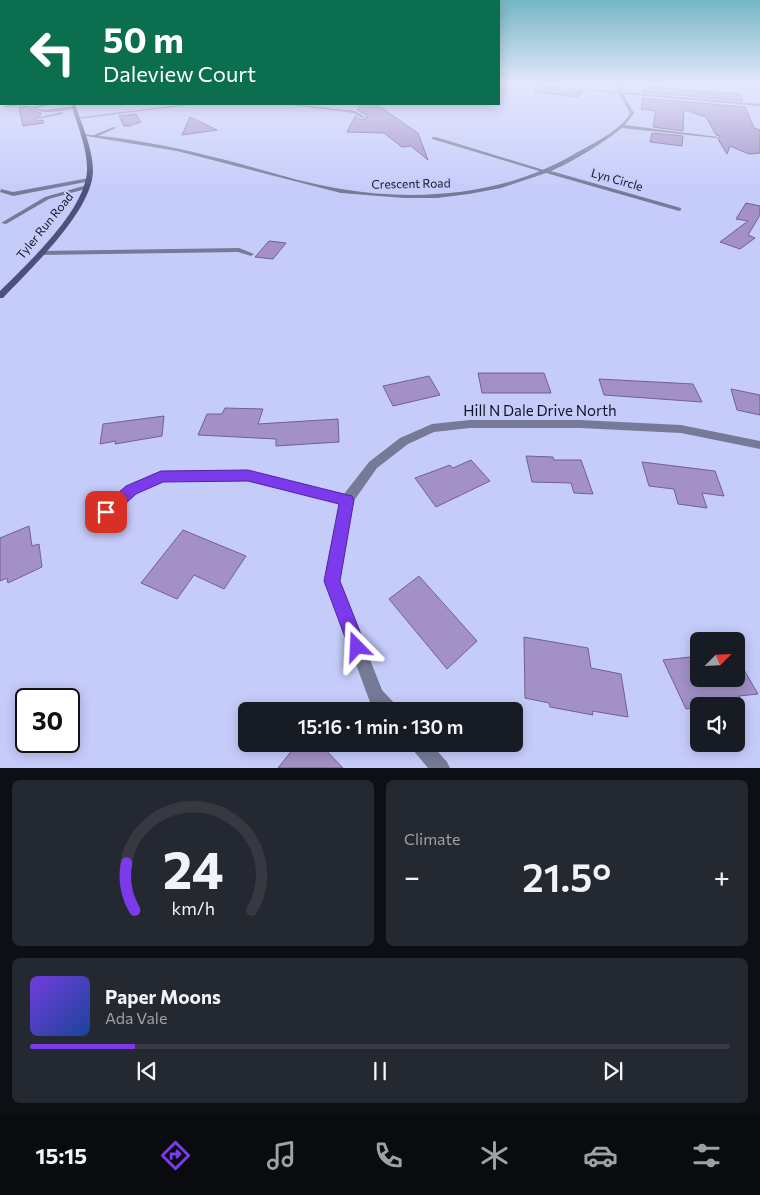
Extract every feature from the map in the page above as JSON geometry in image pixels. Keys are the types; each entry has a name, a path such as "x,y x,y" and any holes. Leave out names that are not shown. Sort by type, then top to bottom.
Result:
{"street":[{"path":"77,119 90,172 88,184"},
{"path":"621,126 629,119"},
{"path":"621,126 716,137"},
{"name":"Crescent Road","path":"82,135 167,148 316,186 378,196 425,196 462,193 507,185 548,172 575,158 621,126"},
{"name":"Lyn Circle","path":"548,172 679,209"},
{"name":"Tyler Run Road","path":"0,296 40,253 82,200 88,184"},
{"name":"Hill N Dale Drive North","path":"347,500 373,464 404,441 432,428 470,424 580,424 681,429 760,445"},
{"path":"106,512 131,490 161,476 248,476 347,500 332,581 376,696 382,702"},
{"path":"426,752 441,768"}],"lane":[{"path":"94,136 114,128"},
{"path":"434,138 548,172"},
{"path":"1,192 13,194 50,185 88,184"},
{"path":"4,223 46,198 88,184"},
{"path":"40,253 239,250 251,254"}],"building":[{"path":"21,119 43,120 44,123 23,126"},
{"path":"120,119 139,119 141,122 129,126 124,126"},
{"path":"189,119 194,119 217,130 182,135"},
{"path":"354,119 397,119 418,133 428,160 411,146 402,147 384,133 347,132"},
{"path":"655,119 684,119 683,131 653,127"},
{"path":"707,119 750,119 754,128 760,130 760,153 749,154 730,146 727,154 718,139 720,136 716,135"},
{"path":"652,133 683,136 682,146 650,142"},
{"path":"746,203 760,206 760,215 748,235 755,238 740,249 720,242 748,221 736,219"},
{"path":"269,241 286,243 273,259 255,257"},
{"path":"478,373 544,373 551,393 482,393"},
{"path":"429,376 440,395 393,406 383,386"},
{"path":"599,379 693,384 702,402 604,395"},
{"path":"731,389 760,395 760,415 737,410"},
{"path":"225,408 263,409 258,424 338,419 339,442 276,446 276,439 198,435 207,414 222,414"},
{"path":"164,416 162,436 115,444 116,441 100,444 103,424"},
{"path":"526,456 553,457 554,460 581,460 593,494 574,493 571,483 532,482"},
{"path":"471,460 490,481 436,507 415,478 450,465 453,468"},
{"path":"642,462 715,471 724,496 702,493 707,508 678,504 674,489 649,486"},
{"path":"29,526 32,546 39,544 42,567 8,583 7,578 0,581 0,538"},
{"path":"183,530 246,556 224,589 194,575 177,599 141,583"},
{"path":"419,576 477,641 447,669 389,599"},
{"path":"524,637 588,648 591,668 621,674 628,717 592,711 593,715 550,707 549,703 525,698"},
{"path":"690,657 690,688 745,688 745,672 758,694 740,697 690,697 690,708 686,709 663,660"},
{"path":"291,752 328,752 343,768 278,768"}],"route":[{"path":"106,512 131,490 161,476 248,476 347,500 332,581 357,647"}]}
